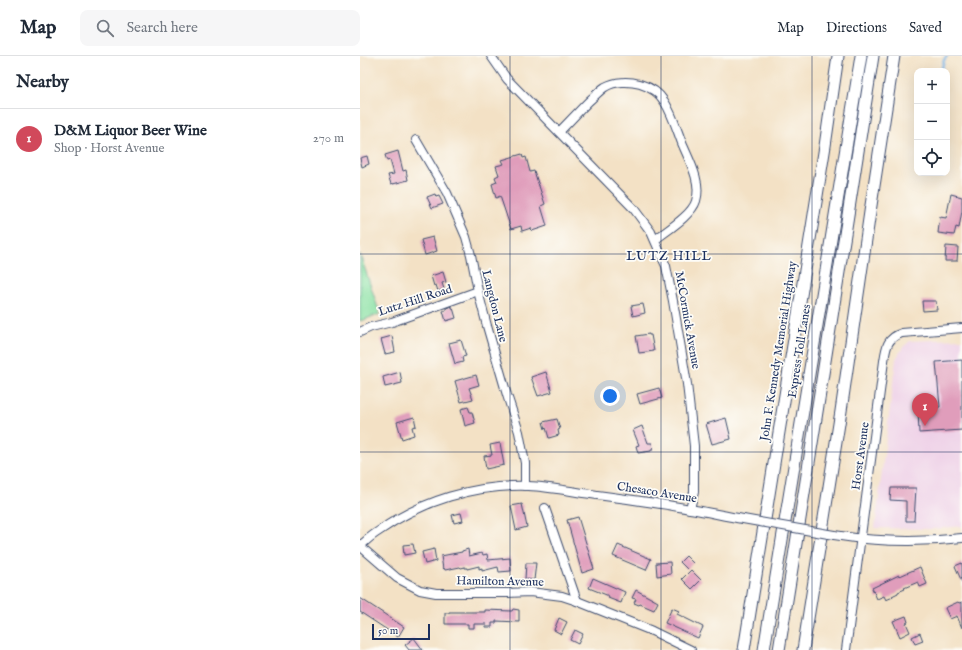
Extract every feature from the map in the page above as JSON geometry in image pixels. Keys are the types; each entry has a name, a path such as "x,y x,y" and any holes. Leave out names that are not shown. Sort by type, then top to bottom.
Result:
{"highway":[{"name":"John F. Kennedy Memorial Highway","path":"744,650 825,146 838,56"},
{"name":"Express Toll Lanes","path":"764,650 860,56"},
{"path":"779,650 873,56"},
{"path":"803,650 840,418 894,56"}],"street":[{"name":"McCormick Avenue","path":"491,56 508,79 634,209 655,240 666,266 687,384 694,446 694,492 690,509"},
{"path":"560,132 596,95 605,87 614,83 634,82 654,90 661,96 672,116 694,172 698,191 696,202 691,210 674,226 655,240"},
{"name":"Langdon Lane","path":"416,140 447,193 469,245 478,292 519,432 525,463 525,486"},
{"name":"Lutz Hill Road","path":"360,332 371,327 392,322 478,292"},
{"name":"Horst Avenue","path":"846,650 887,345 890,340 902,333 962,328"},
{"name":"Chesaco Avenue","path":"360,546 379,530 422,507 456,495 480,490 525,486 558,489 642,501 861,539 910,542 962,538"},
{"path":"545,508 577,600"},
{"name":"Hamilton Avenue","path":"360,546 397,578 420,590 436,593 530,592 562,596 577,600 652,631 691,650"}],"shaded area":[{"path":"962,339 962,526 933,529 875,528 896,359 903,347 910,341"}],"green space":[{"path":"360,254 380,314 360,321"}],"building":[{"path":"398,151 403,171 406,170 408,180 391,184 388,175 394,174 390,160 387,161 385,155"},
{"path":"522,154 523,158 526,157 530,172 534,171 545,204 541,206 547,226 532,231 531,228 522,231 521,226 511,229 500,196 496,198 492,184 497,182 495,177 499,175 496,166 504,164 502,160"},
{"path":"367,156 369,164 362,167 360,158"},
{"path":"435,194 436,197 439,196 443,204 432,208 427,197"},
{"path":"951,194 962,197 962,211 959,228 956,227 954,235 938,233 940,217 946,218"},
{"path":"433,237 437,251 425,255 421,240"},
{"path":"946,246 958,247 957,261 945,261"},
{"path":"443,272 446,282 442,283 444,289 438,291 436,285 434,286 431,276"},
{"path":"922,301 936,301 937,310 923,311"},
{"path":"643,304 645,313 633,316 631,306"},
{"path":"452,306 456,318 446,321 443,311"},
{"path":"651,335 654,351 639,353 636,336"},
{"path":"392,336 395,352 385,354 381,339"},
{"path":"461,340 466,356 462,357 463,362 455,364 449,343"},
{"path":"962,360 962,430 919,433 918,409 940,407 936,362"},
{"path":"400,372 402,383 385,387 383,377"},
{"path":"546,372 552,392 538,396 531,377"},
{"path":"476,375 479,385 469,388 473,399 461,402 455,381"},
{"path":"659,388 662,398 640,404 637,394"},
{"path":"468,407 470,412 472,412 475,423 465,426 461,409"},
{"path":"414,417 416,426 412,427 414,435 402,439 397,422"},
{"path":"726,418 731,439 712,444 706,424"},
{"path":"557,419 560,429 558,430 559,435 549,438 543,422"},
{"path":"642,426 648,443 652,443 653,450 638,453 636,446 639,445 633,430"},
{"path":"500,443 504,465 486,469 484,456 492,455 490,445"},
{"path":"891,488 916,488 914,521 906,521 906,501 890,500"},
{"path":"522,504 527,527 516,530 511,506"},
{"path":"461,513 463,521 454,523 452,515"},
{"path":"578,517 594,569 582,573 567,520"},
{"path":"413,544 415,553 404,555 403,545"},
{"path":"618,545 651,559 646,570 613,556"},
{"path":"434,549 436,561 425,564 422,552"},
{"path":"468,549 469,556 482,553 483,555 487,554 488,560 510,558 511,571 499,572 498,567 482,571 482,568 479,569 479,566 467,569 465,567 460,567 445,570 444,568 443,569 441,556 462,552"},
{"path":"686,556 693,563 687,569 680,562"},
{"path":"670,562 671,574 657,576 656,563"},
{"path":"526,563 536,563 534,580 525,579"},
{"path":"962,563 962,582 955,566"},
{"path":"920,567 927,584 920,587 918,582 904,588 905,589 886,600 884,596 877,599 872,588"},
{"path":"691,570 701,580 692,589 682,579"},
{"path":"593,578 625,592 621,603 608,598 609,596 589,588"},
{"path":"636,590 658,602 654,610 634,603 636,599 632,598"},
{"path":"360,598 404,627 398,637 360,612"},
{"path":"958,602 962,602 962,628 957,616 950,619 945,608"},
{"path":"672,608 679,611 677,614 703,627 698,638 665,623"},
{"path":"513,609 519,610 519,622 496,621 496,623 492,623 492,627 486,627 486,624 474,624 474,628 468,628 468,624 445,624 445,613 449,612 485,612 485,610 512,611"},
{"path":"906,616 908,622 906,623 910,632 900,637 893,621"},
{"path":"559,618 567,622 561,634 554,630"},
{"path":"575,630 583,634 578,644 570,640"},
{"path":"920,633 923,641 915,644 912,637"},
{"path":"414,638 423,650 409,650 405,645"}],"waterway":[{"path":"942,68 947,56"}],"place":[{"name":"D&M Liquor Beer Wine","path":"925,426"}],"district":[{"name":"LUTZ HILL","path":"669,255"}]}
